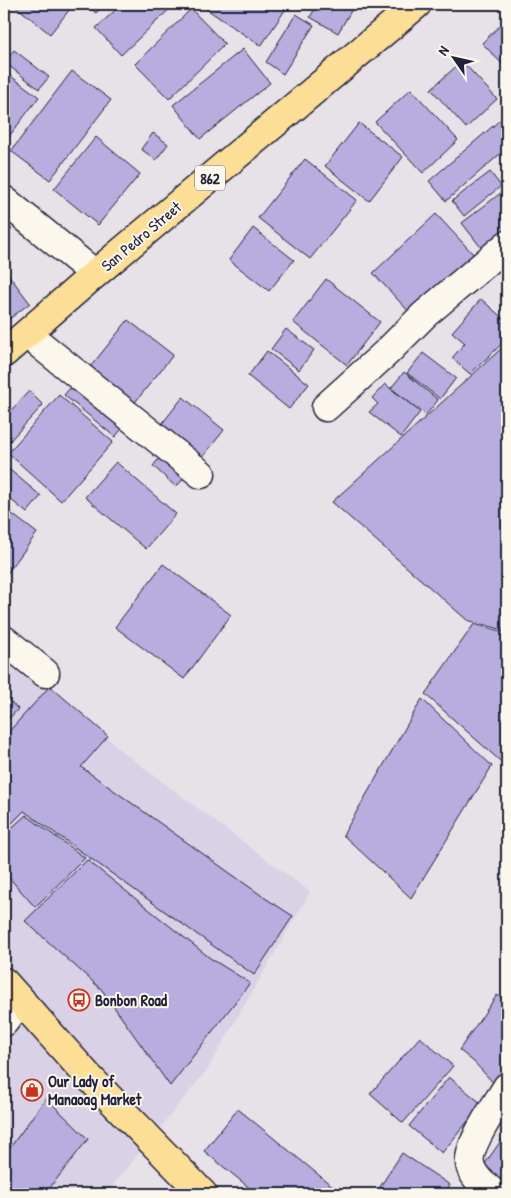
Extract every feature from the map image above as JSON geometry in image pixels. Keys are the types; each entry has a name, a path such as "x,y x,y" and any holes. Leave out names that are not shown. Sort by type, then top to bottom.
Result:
{"main road":[{"name":"San Pedro Street","path":"4,353 95,274 417,4"},
{"path":"12,991 88,1076 203,1194"}],"street":[{"path":"4,200 95,274"},
{"path":"326,407 387,352 424,315 507,245"},
{"path":"27,334 201,474"},
{"path":"4,640 45,673"},
{"path":"4,1022 12,991"},
{"path":"495,1194 477,1179 470,1166 472,1149 481,1127 507,1088"}],"shaded area":[{"path":"4,646 124,753 310,892 207,1070 106,1194 4,1194"}],"building":[{"path":"13,4 74,4 50,34"},
{"path":"85,4 104,4 96,13"},
{"path":"122,4 175,4 121,55 96,28"},
{"path":"199,4 282,4 287,7 261,46"},
{"path":"318,4 355,4 338,33 310,17"},
{"path":"191,9 225,44 169,99 135,64"},
{"path":"296,14 314,25 283,74 266,62"},
{"path":"507,19 507,69 482,43"},
{"path":"243,49 270,83 200,139 173,105"},
{"path":"14,50 49,77 39,89 4,62"},
{"path":"462,61 497,99 466,128 431,89"},
{"path":"4,71 39,97 4,143"},
{"path":"72,71 111,100 50,180 11,151"},
{"path":"411,89 458,140 423,173 375,122"},
{"path":"507,114 507,148 446,201 429,181"},
{"path":"359,123 403,157 369,201 325,166"},
{"path":"153,133 168,144 156,160 141,149"},
{"path":"96,137 140,174 98,225 54,189"},
{"path":"305,159 357,200 310,259 258,218"},
{"path":"490,172 501,186 464,216 452,201"},
{"path":"502,192 507,198 507,230 483,250 462,223"},
{"path":"436,214 475,256 412,315 373,273"},
{"path":"4,223 12,229 4,236"},
{"path":"253,228 294,260 269,291 229,260"},
{"path":"4,269 30,303 4,323"},
{"path":"326,279 380,322 347,365 293,322"},
{"path":"481,299 507,322 507,339 470,374 452,358 465,343 452,332"},
{"path":"128,320 173,355 132,406 87,371"},
{"path":"286,329 314,350 299,370 271,349"},
{"path":"503,347 507,350 507,631 467,620 332,502"},
{"path":"267,351 309,384 289,409 248,376"},
{"path":"423,353 456,378 440,399 407,373"},
{"path":"404,372 438,400 426,415 391,388"},
{"path":"77,380 127,423 115,437 64,395"},
{"path":"385,384 420,412 401,437 369,412 378,404 372,398"},
{"path":"29,391 43,405 5,446 4,418"},
{"path":"59,395 113,442 61,501 8,453"},
{"path":"183,397 224,430 202,458 161,425"},
{"path":"165,451 189,473 176,487 153,466"},
{"path":"116,462 176,514 146,549 85,497"},
{"path":"4,465 41,496 27,513 4,494"},
{"path":"4,508 37,533 4,578"},
{"path":"163,564 231,615 184,679 115,627"},
{"path":"474,624 507,633 507,767 425,694"},
{"path":"50,686 108,736 81,767 293,916 254,975 24,811 4,831 4,737"},
{"path":"4,696 18,709 4,724"},
{"path":"422,699 492,766 411,898 343,835"},
{"path":"26,815 85,858 35,907 4,872 4,835"},
{"path":"87,860 210,958 250,983 170,1086 102,990 25,921"},
{"path":"497,995 507,1002 507,1076 498,1088 474,1062 459,1050"},
{"path":"420,1037 453,1066 403,1123 370,1094"},
{"path":"449,1077 482,1104 442,1153 409,1126"},
{"path":"46,1098 88,1139 45,1194 4,1194 4,1156"},
{"path":"238,1109 342,1194 257,1194 204,1151"},
{"path":"507,1132 507,1182 484,1165"},
{"path":"402,1153 450,1185 444,1194 377,1194"}],"place":[{"name":"Bonbon Road","path":"79,1000"},
{"name":"Our Lady of Manaoag Market","path":"32,1090"}]}
